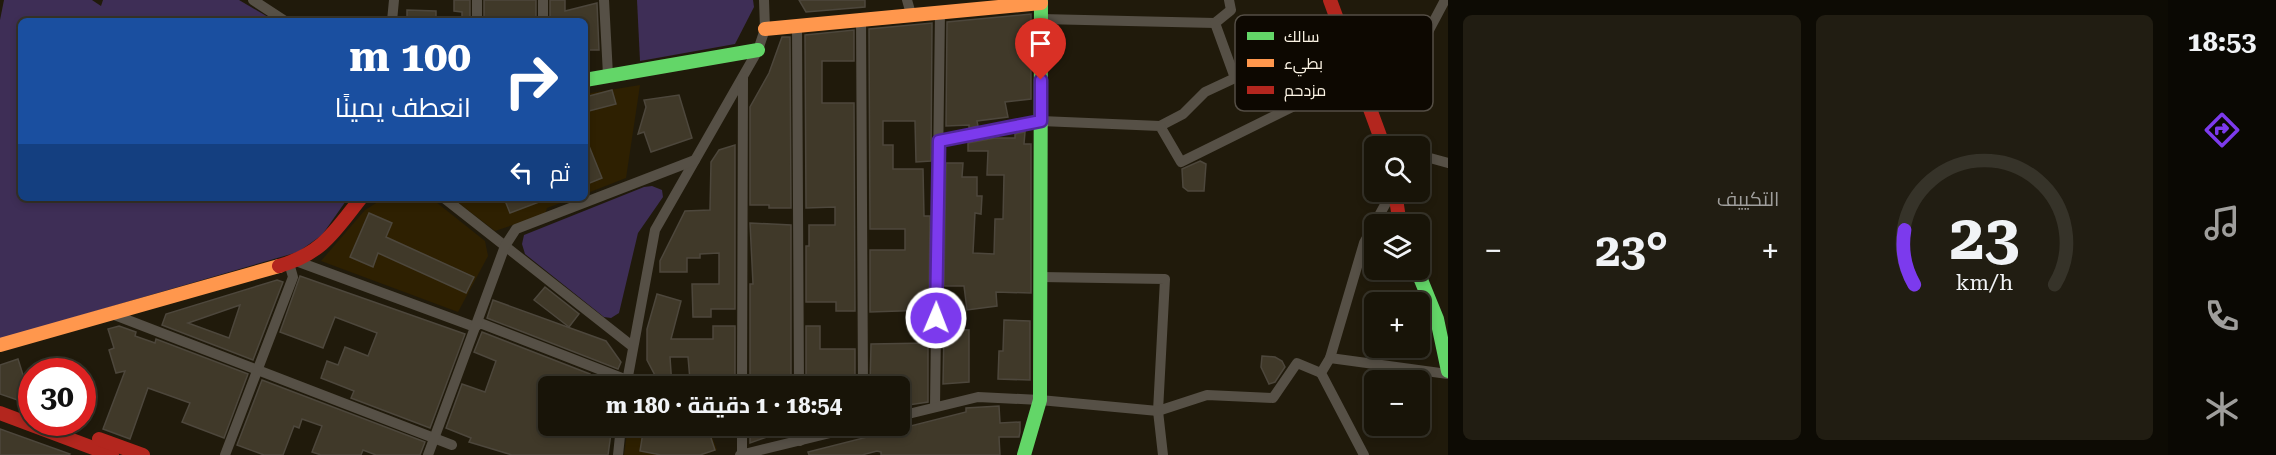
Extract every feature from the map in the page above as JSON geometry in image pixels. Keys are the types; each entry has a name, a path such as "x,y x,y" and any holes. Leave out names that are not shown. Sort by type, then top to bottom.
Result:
{"street":[{"path":"253,0 280,18"},
{"path":"392,18 394,0"},
{"path":"477,0 477,18"},
{"path":"543,0 543,18"},
{"path":"604,0 608,75"},
{"path":"627,376 655,230 758,50 765,28 764,0"},
{"path":"907,0 911,14"},
{"path":"1041,19 1215,23 1231,10 1229,0"},
{"path":"1321,0 1331,15"},
{"path":"1330,0 1335,15"},
{"path":"1433,23 1445,0"},
{"path":"765,28 940,11 960,5 1041,2 1040,399 1024,455"},
{"path":"935,407 940,11"},
{"path":"861,18 863,376"},
{"path":"939,141 1041,121 1160,126 1183,114 1206,92 1234,78 1215,23"},
{"path":"797,25 799,376"},
{"path":"588,79 758,50"},
{"path":"742,77 742,376"},
{"path":"1160,126 1181,162 1284,111"},
{"path":"1372,111 1382,136"},
{"path":"1430,158 1448,163"},
{"path":"428,455 505,246 516,229 695,160"},
{"path":"0,345 293,262 323,246 359,201"},
{"path":"448,201 632,346"},
{"path":"1321,373 1330,358 1364,243 1387,202"},
{"path":"293,262 475,327"},
{"path":"225,455 294,277 293,262"},
{"path":"1041,278 1165,279 1158,411 1163,455"},
{"path":"1330,358 1448,373 1437,320 1421,280"},
{"path":"112,313 452,445"},
{"path":"475,327 480,323 609,376"},
{"path":"910,413 978,397 1040,399 1158,411 1207,395 1273,398 1297,363 1321,373 1364,455"},
{"path":"0,402 18,408"},
{"path":"0,413 112,455"},
{"path":"92,436 143,455"},
{"path":"618,455 620,436"},
{"path":"742,436 741,455 820,436"},
{"path":"800,436 800,441"}],"shaded area":[{"path":"4,0 92,0 101,6 103,0 239,0 270,18 18,18 18,201 346,201 322,235 298,252 0,339 0,20"},
{"path":"637,0 753,0 754,7 735,44 640,61"},
{"path":"640,85 626,178 588,193 588,94"},
{"path":"652,186 662,190 663,197 638,233 619,313 611,318 604,317 525,254 522,244 524,235 644,187"},
{"path":"379,201 435,201 485,241 488,256 458,312 321,261 365,210"},
{"path":"456,201 566,201 547,208 545,214 495,231"},
{"path":"627,436 712,436 717,450 703,455 624,455"}],"building":[{"path":"454,0 470,0 470,18 462,18 462,12 454,11"},
{"path":"484,0 536,0 536,18 484,18"},
{"path":"550,0 565,0 565,11 597,3 599,50 588,50 588,18 550,18"},
{"path":"799,0 865,0 865,7 806,12"},
{"path":"407,10 436,11 436,18 407,18"},
{"path":"1031,14 1031,99 1005,102 1008,117 977,121 978,126 969,128 969,125 946,126 947,22"},
{"path":"932,23 931,161 916,162 915,121 883,121 883,145 893,145 893,169 923,169 924,216 930,216 929,310 870,312 870,250 905,250 905,229 870,229 869,29"},
{"path":"854,30 854,61 822,61 822,103 854,103 855,311 836,311 836,302 806,302 806,246 809,246 809,225 835,225 835,207 806,208 805,35"},
{"path":"782,37 790,37 791,208 769,208 769,205 750,205 750,107 769,73"},
{"path":"612,90 616,104 588,111 588,96"},
{"path":"679,95 692,138 651,152 644,132 638,134 646,107 644,100"},
{"path":"1025,132 1024,144 1031,144 1031,293 996,292 997,306 967,310 964,286 944,286 946,163 963,163 962,177 977,177 977,196 982,196 981,214 975,213 973,253 994,254 995,219 1003,219 1004,175 987,175 988,151 968,151 968,143 995,138 1015,138 1015,134"},
{"path":"588,143 602,178 588,184"},
{"path":"735,145 735,309 711,309 711,317 693,317 692,284 719,284 719,253 700,254 700,258 687,258 687,272 660,272 660,261 685,211 710,210 711,162 719,150"},
{"path":"1200,161 1206,164 1204,191 1188,191 1183,187 1182,169"},
{"path":"505,201 542,201 510,213"},
{"path":"369,213 392,223 386,237 474,277 466,293 378,253 373,267 350,257"},
{"path":"750,223 791,225 791,376 750,376 750,284 753,284"},
{"path":"300,276 465,334 430,428 351,398 354,391 321,378 327,361 338,365 345,347 368,356 377,333 335,317 323,348 280,332"},
{"path":"277,280 283,282 253,360 162,325 166,314","holes":["240,305 229,338 188,323"]},
{"path":"545,287 579,314 569,327 534,300"},
{"path":"657,294 681,301 671,339 713,339 713,326 735,326 735,376 690,376 688,357 670,357 671,376 655,376 647,360 647,329"},
{"path":"493,300 606,341 621,362 618,369 487,318"},
{"path":"1004,320 1030,321 1030,380 998,379 999,351 1003,351"},
{"path":"119,326 136,332 135,336 155,343 156,339 248,374 224,438 182,422 190,403 148,388 130,439 103,429 125,371 116,373 109,350 114,348 108,329"},
{"path":"806,326 820,326 820,349 855,349 855,376 806,376"},
{"path":"944,329 969,330 969,382 943,384"},
{"path":"482,332 590,374 589,376 538,376 538,436 611,436 608,455 512,455 469,442 471,438 446,428 462,384 485,392 496,361 474,352"},
{"path":"928,343 928,402 910,405 910,376 870,376 871,344"},
{"path":"1262,356 1275,357 1282,361 1285,367 1275,382 1269,384 1261,367"},
{"path":"18,359 18,400 0,394 0,365"},
{"path":"262,380 425,442 420,455 376,455 363,450 361,455 321,455 312,452 322,426 302,419 299,428 294,426 283,455 264,455 237,445"},
{"path":"999,406 1000,423 1020,422 1019,437 999,437 1000,455 881,455 881,452 877,451 862,455 809,455 808,452 871,436 910,436 910,426 966,412 966,408"},
{"path":"0,429 70,454 69,455 0,455"},
{"path":"642,436 710,436 715,450 700,455 661,455 640,451"},
{"path":"750,436 770,436 750,443"}],"traffic: fast":[{"path":"1024,455 1040,400 1041,0"},
{"path":"588,79 758,50"},
{"path":"1421,280 1437,319 1448,371"}],"traffic: slow":[{"path":"765,29 1041,3"},
{"path":"0,345 279,266"}],"traffic: jam":[{"path":"1330,0 1336,15"},
{"path":"1371,111 1380,136"},
{"path":"279,266 307,255 317,248 335,231 359,201"},
{"path":"1397,202 1398,214"},
{"path":"0,413 112,455"},
{"path":"99,439 143,455"}],"route":[{"path":"936,318 939,141 1041,121 1041,80"}]}
